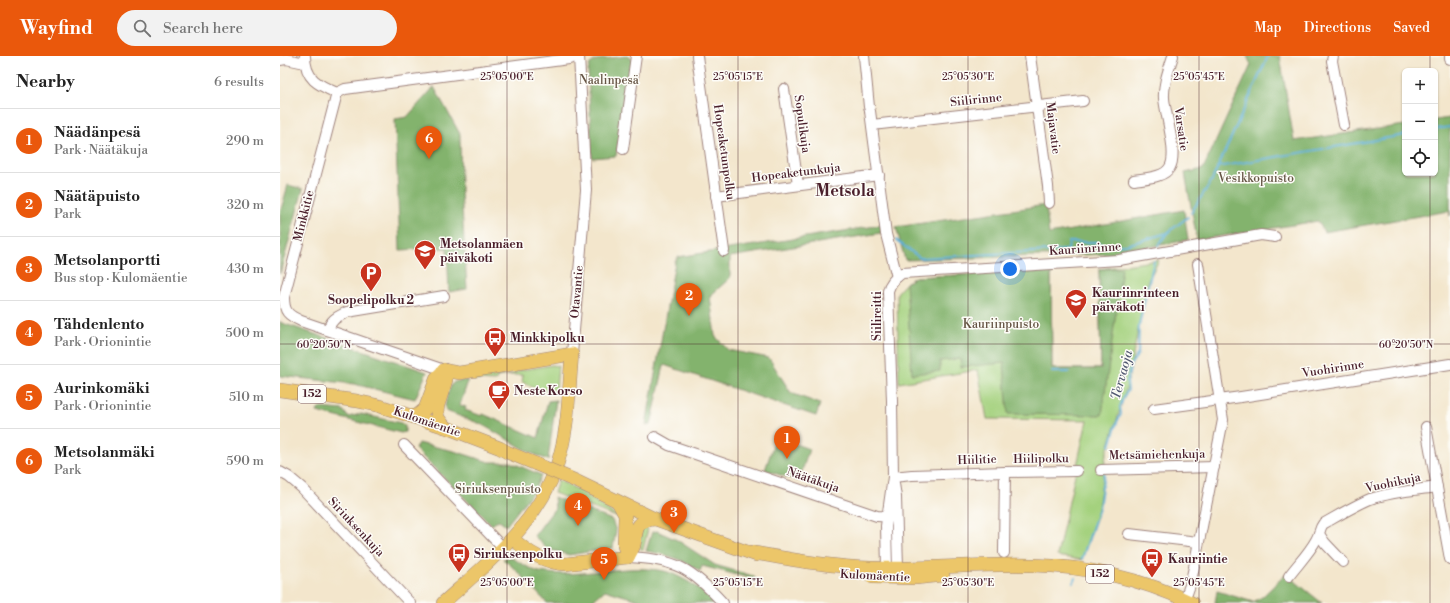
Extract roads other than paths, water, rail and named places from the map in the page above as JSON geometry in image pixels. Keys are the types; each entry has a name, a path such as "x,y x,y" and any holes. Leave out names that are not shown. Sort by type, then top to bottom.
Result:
{"main road":[{"name":"Minkkitie","path":"444,370 459,373 572,354"},
{"name":"Otavantie","path":"443,603 503,548 527,521 541,502 557,466 564,440 572,354"},
{"path":"415,416 426,409 437,377 444,370"},
{"path":"444,370 446,380 437,412 438,418 445,427"},
{"name":"Kulomäentie","path":"280,390 380,406 415,416 500,448 576,481 633,503 709,537"},
{"name":"Kulomäentie","path":"345,400 499,451 507,452"},
{"name":"Kulomäentie","path":"576,481 655,519 749,552 815,563 893,571 1004,559 1031,565 1078,569 1124,578 1167,592 1188,601"},
{"path":"618,502 625,515 624,546 628,557"},
{"path":"628,557 634,547 637,527 641,522 655,519"},
{"path":"512,538 534,555 556,564 628,557"}],"street":[{"path":"280,60 305,60 308,75 317,83 337,93 345,89 569,59 579,56"},
{"name":"Otavantie","path":"572,354 586,190 579,56"},
{"path":"623,150 636,56"},
{"name":"Hopeaketunpolku","path":"697,56 724,251"},
{"path":"864,56 886,234 897,277"},
{"name":"Majavatie","path":"1030,56 1049,203"},
{"name":"Varsatie","path":"1134,180 1158,176 1166,172 1171,167 1173,156 1164,97 1165,86 1173,56"},
{"path":"1333,56 1332,61 1344,125"},
{"name":"Sopulikuja","path":"784,89 798,186"},
{"name":"Minkkitie","path":"337,93 284,297 283,312 294,318 444,370"},
{"name":"Siilirinne","path":"872,126 1083,100"},
{"name":"Hopeaketunkuja","path":"716,196 879,175"},
{"name":"Kauriinrinne","path":"897,277 902,273 908,272 1119,260 1261,235 1275,237"},
{"path":"1188,601 1198,542 1222,424 1220,400 1198,264"},
{"name":"Siilireitti","path":"893,571 892,401 888,291 889,287 897,277"},
{"path":"328,330 330,322 334,318 347,312 444,296"},
{"name":"Vuohirinne","path":"1154,409 1450,364"},
{"path":"1426,427 1437,487 1446,512 1450,559"},
{"name":"Näätäkuja","path":"655,437 669,445 704,458 877,516 892,517"},
{"path":"404,445 503,548"},
{"name":"Metsämiehenkuja","path":"1101,470 1214,467"},
{"name":"Hiilipolku","path":"1005,472 1077,471"},
{"name":"Siriuksenkuja","path":"280,472 289,477 302,488 410,603"},
{"name":"Hiilitie","path":"893,478 912,475 1005,472 1004,559"},
{"name":"Vuohikuja","path":"1289,576 1316,541 1320,528 1323,524 1359,504 1372,499 1389,494 1437,487"},
{"path":"1129,534 1198,542"},
{"path":"1319,534 1325,543 1343,562"},
{"path":"628,557 661,560 682,568 700,580 723,603"}],"waterway":[{"path":"1191,213 1212,180 1268,56"},
{"path":"1438,129 1450,127"},
{"path":"1217,167 1402,136"},
{"path":"1158,246 1167,233 1188,217"},
{"path":"896,240 920,258 1068,250 1069,242 1097,242 1105,246 1126,245 1167,233"},
{"name":"Tervaoja","path":"1110,446 1121,414 1120,407 1128,390 1127,382 1131,364 1138,354 1139,325 1154,261"},
{"path":"1052,372 1069,372"},
{"name":"Tervaoja","path":"1082,559 1099,508 1104,473"},
{"path":"1073,583 1075,578"}],"place":[{"name":"Metsolanmäki","path":"429,159"},
{"name":"Metsolanmäen päiväkoti","path":"425,270"},
{"name":"Soopelipolku 2","path":"371,292"},
{"name":"Näätäpuisto","path":"689,316"},
{"name":"Kauriinrinteen päiväkoti","path":"1076,320"},
{"name":"Minkkipolku","path":"495,358"},
{"name":"Neste Korso","path":"499,410"},
{"name":"Näädänpesä","path":"787,459"},
{"name":"Tähdenlento","path":"578,526"},
{"name":"Metsolanportti","path":"674,533"},
{"name":"Siriuksenpolku","path":"459,574"},
{"name":"Kauriintie","path":"1152,578"},
{"name":"Aurinkomäki","path":"604,580"}],"district":[{"name":"Metsola","path":"845,191"}],"park label":[{"name":"Naalinpesä","path":"609,80"},
{"name":"Vesikkopuisto","path":"1256,178"},
{"name":"Kauriinpuisto","path":"1001,324"},
{"name":"Siriuksenpuisto","path":"498,489"}]}
